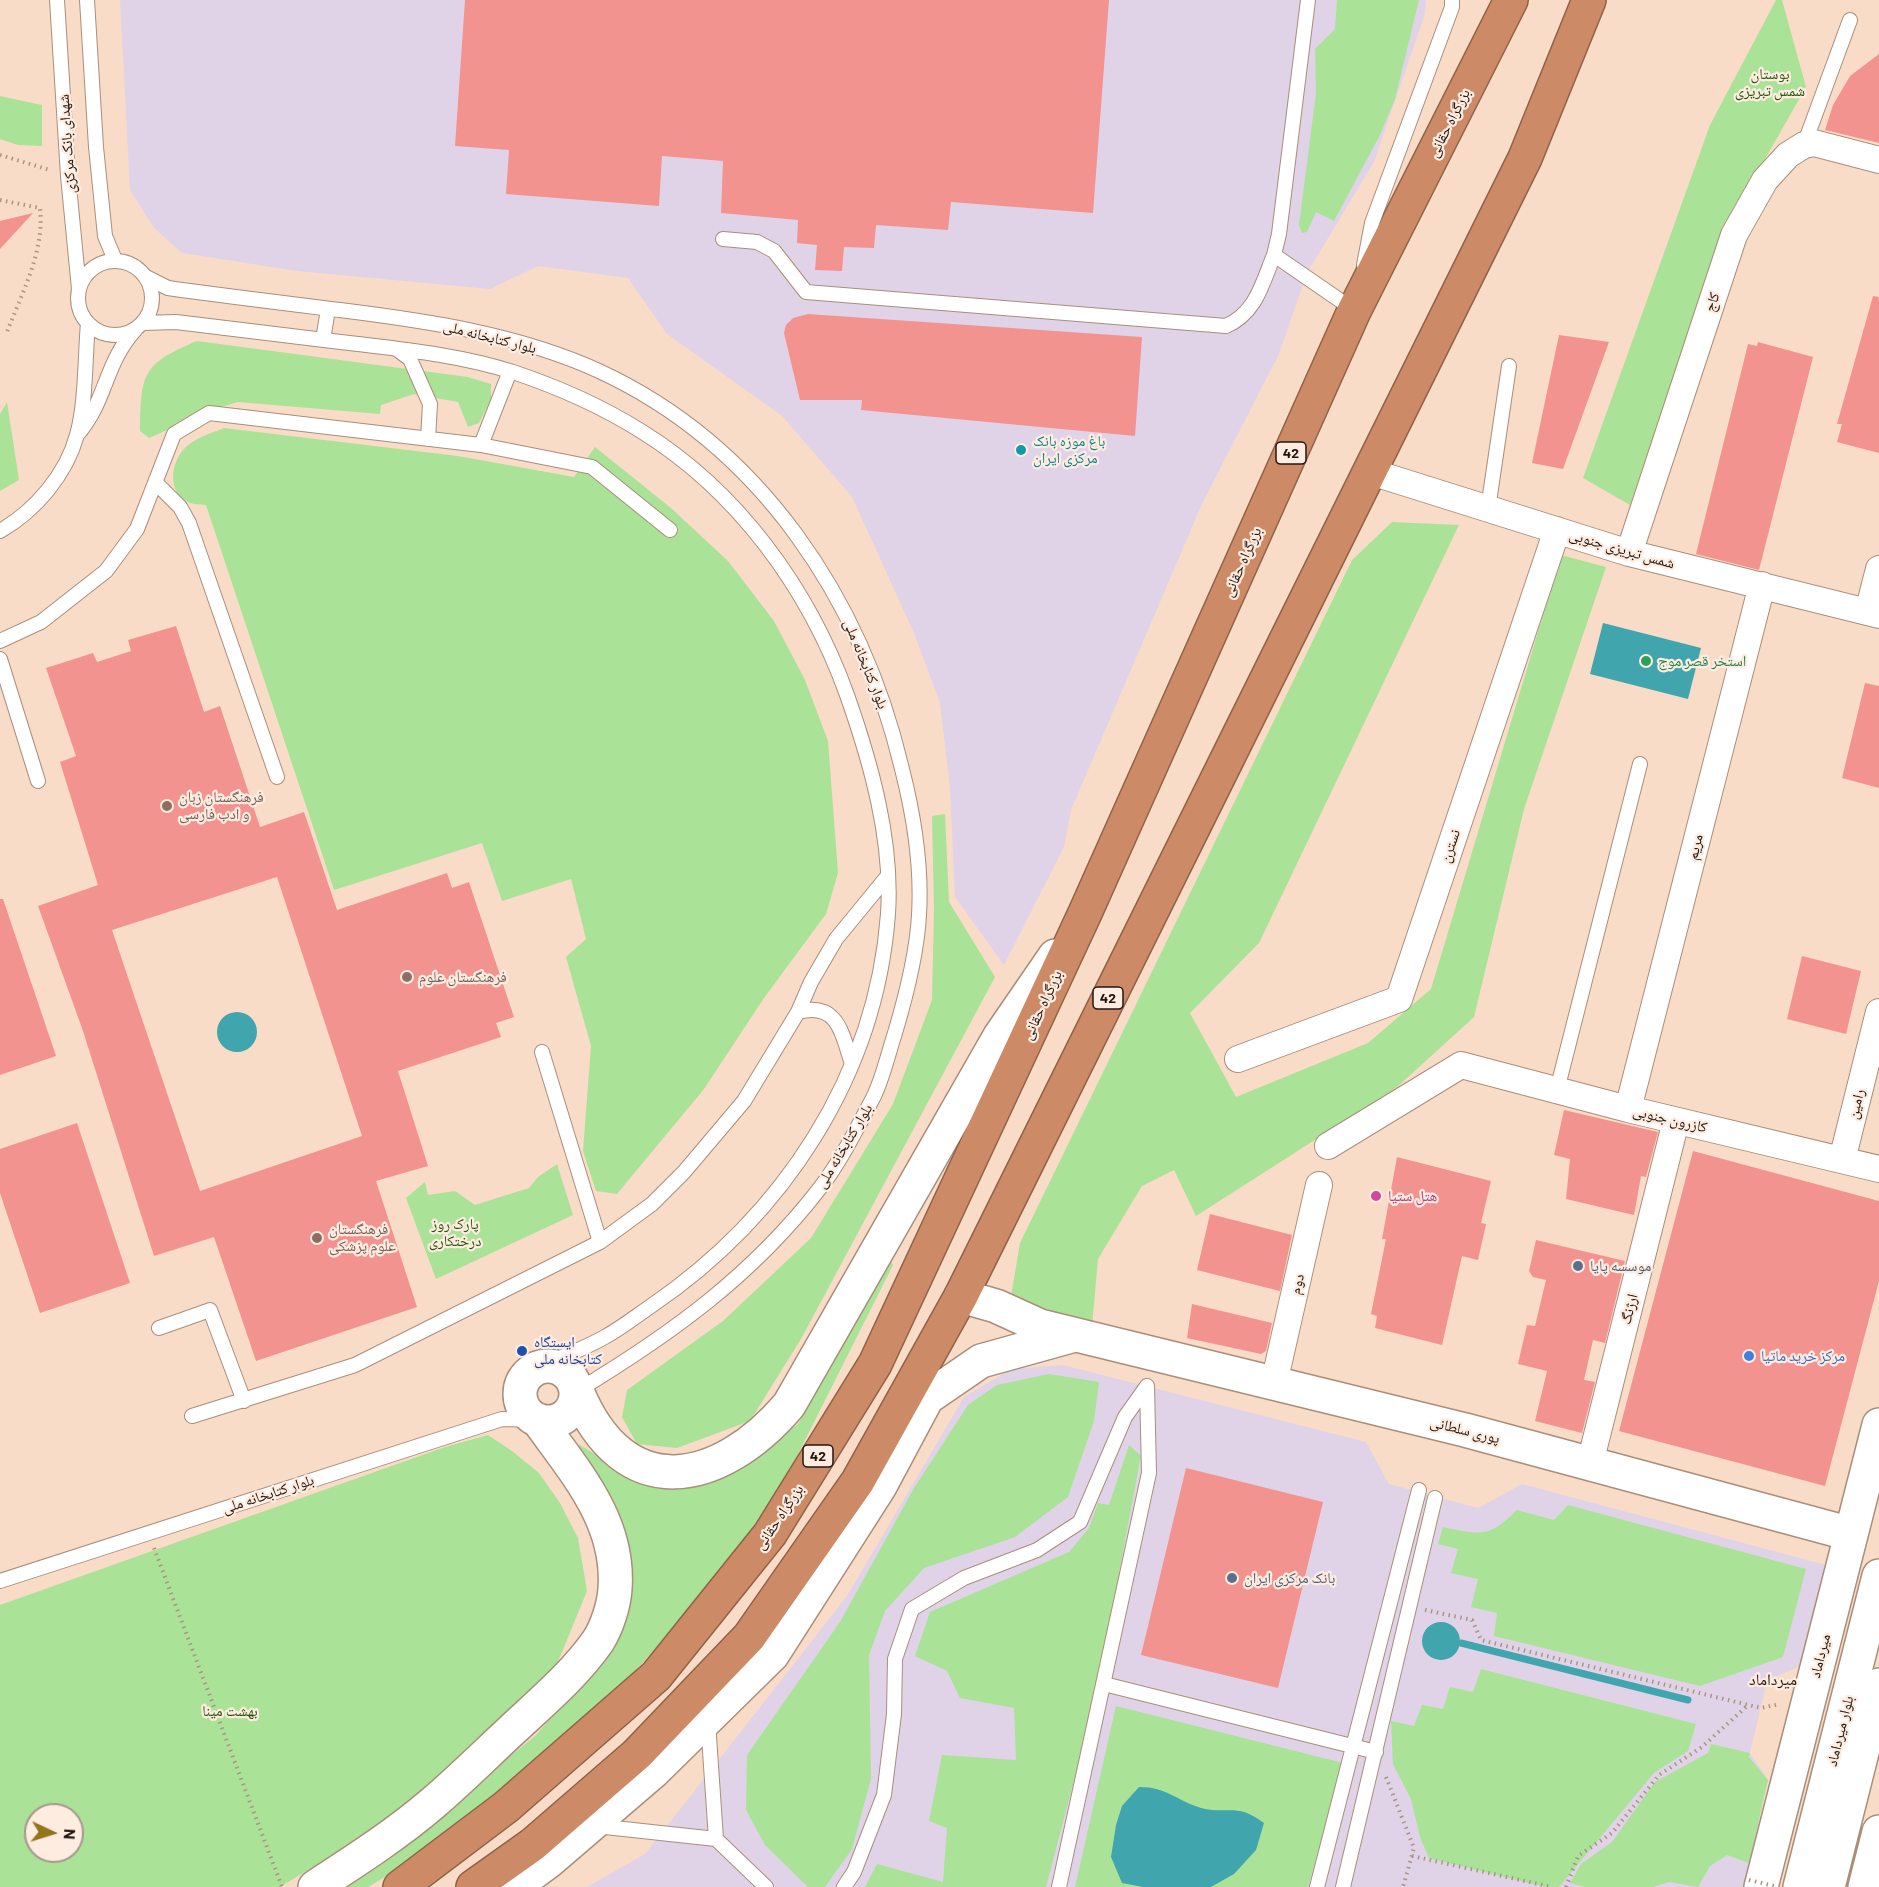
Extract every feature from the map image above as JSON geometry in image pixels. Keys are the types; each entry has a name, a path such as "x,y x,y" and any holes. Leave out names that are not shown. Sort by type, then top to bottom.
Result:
{"highway":[{"name":"بزرگراه حقانی","path":"400,1887 506,1807 656,1676 770,1534 875,1364 1085,913 1354,311 1511,0"},
{"name":"42","path":"473,1887 532,1845 637,1754 749,1637 858,1481 961,1296 1525,158 1589,0"}],"main road":[{"path":"315,1887 366,1854 432,1804 573,1673 600,1639 615,1590 614,1556 606,1524 592,1494 538,1420 524,1409 520,1400 522,1382 534,1369 543,1366 561,1368 569,1374 586,1414 608,1442 637,1465 656,1471 676,1472 717,1464 753,1443 789,1405 1000,1036 1085,913"},
{"name":"پوری سلطانی","path":"961,1296 996,1306 1040,1326 1590,1463 1851,1534"},
{"path":"514,1887 654,1771 772,1655 880,1486 927,1398 981,1361 1076,1335"},
{"path":"538,1420 547,1422 566,1417 576,1400 576,1391"},
{"name":"میرداماد","path":"1755,1883 1810,1698 1879,1425"},
{"name":"بلوار میرداماد","path":"1800,1887 1879,1576"},
{"name":"بلوار میرداماد","path":"1828,1887 1879,1685"},
{"path":"1865,1887 1879,1832"}],"street":[{"path":"1804,145 1814,143 1879,160"},
{"name":"کاج","path":"1629,553 1734,235 1765,180 1788,155 1804,145"},
{"name":"شمس تبریزی جنوبی","path":"1368,471 1629,553 1873,613"},
{"name":"نسترن","path":"1238,1059 1399,999 1557,530"},
{"path":"1873,613 1879,569"},
{"name":"مریم","path":"1628,1109 1762,585"},
{"name":"رامین","path":"1842,1160 1879,1012"},
{"name":"کازرون جنوبی","path":"1328,1146 1461,1065 1676,1121 1879,1168"},
{"name":"ارژنگ","path":"1590,1463 1676,1121"},
{"name":"دوم","path":"1274,1383 1319,1185"}],"lane":[{"name":"شهدای بانک مرکزی","path":"57,0 68,176 80,289"},
{"name":"شهدای بانک مرکزی","path":"87,0 96,147 105,236 115,260"},
{"path":"723,239 757,242 774,251 806,292 1226,326 1238,321 1252,307 1274,255 1279,234 1308,0"},
{"path":"1274,255 1354,311 1372,223 1453,2"},
{"path":"1804,145 1850,20"},
{"path":"0,531 22,516 53,483 77,435 94,411 120,347 141,325 152,300 152,288 146,277 127,262 115,260 92,268 80,289 81,313 88,323 107,334 118,335 141,325"},
{"name":"بلوار کتابخانه ملی","path":"146,277 168,288 419,320 519,341 600,372 662,407 728,457 783,515 830,581 876,681 894,734 915,821 919,915 904,1002 875,1094 823,1185 767,1250 703,1308 620,1365 576,1391"},
{"path":"323,340 328,309"},
{"name":"بلوار کتابخانه ملی","path":"141,325 176,322 397,349 510,371 587,400 645,433 707,480 759,536 803,597 839,672 864,743 884,825 888,913 874,995 847,1081 797,1166 745,1228 683,1284 605,1337 534,1369"},
{"path":"77,435 88,323"},
{"path":"397,349 410,358 430,404 428,439"},
{"path":"1488,509 1509,366"},
{"path":"481,445 510,371"},
{"path":"0,641 41,622 106,571 137,530 174,434 210,413 481,445 592,467 670,530"},
{"path":"156,483 180,507 189,523 277,777"},
{"path":"0,659 38,781"},
{"path":"1557,1090 1641,764"},
{"path":"192,1416 355,1365 600,1242 652,1204 684,1172 744,1101 798,1012 811,982 836,939 886,878"},
{"path":"798,1012 814,1008 825,1011 834,1019 842,1030 852,1064"},
{"path":"542,1052 600,1242"},
{"path":"159,1328 210,1310 244,1401"},
{"path":"844,1887 854,1872 884,1795 894,1714 896,1659 912,1609 964,1578 1037,1550 1080,1522 1125,1417 1147,1386 1149,1473 1059,1887"},
{"name":"بلوار کتابخانه ملی","path":"0,1581 502,1419 538,1420"},
{"path":"1317,1887 1419,1490"},
{"path":"1343,1887 1435,1498"},
{"path":"1368,1682 1392,1686"},
{"path":"1104,1684 1376,1752"},
{"path":"707,1718 716,1839"},
{"path":"591,1825 716,1839 766,1887"}],"path":[{"path":"0,155 68,176"},
{"path":"0,200 40,208 42,222 40,243 7,332"},
{"path":"148,1532 282,1887"},
{"path":"1410,1606 1472,1620 1481,1640 1747,1705 1761,1708 1810,1698"},
{"path":"1566,1887 1578,1856 1612,1833 1659,1775 1702,1747 1747,1705"},
{"path":"1376,1752 1414,1848 1403,1887"},
{"path":"1411,1856 1552,1887"},
{"path":"1755,1883 1778,1887"}],"shaded area":[{"name":"باغ موزه بانک مرکزی ایران","path":"120,0 1426,0 1425,14 1374,162 1307,273 1279,354 1202,504 1071,810 1064,847 1004,965 955,897 950,788 940,703 914,633 852,497 782,416 667,334 628,278 538,266 490,289 297,271 182,253 154,228 130,190"},
{"path":"1063,1365 1366,1442 1389,1484 1478,1508 1522,1484 1826,1565 1804,1664 1767,1681 1750,1753 1768,1780 1744,1887 587,1887 645,1854 847,1596 964,1397 1012,1369"}],"green space":[{"path":"1337,0 1419,0 1395,99 1380,135 1334,221 1316,212 1307,232 1302,233 1299,225 1316,93 1315,49 1335,29"},
{"name":"بوستان شمس تبریزی","path":"1776,0 1782,0 1806,87 1723,233 1630,505 1583,478 1710,125"},
{"path":"0,96 42,105 42,146 18,145 0,139"},
{"path":"197,341 468,377 491,384 491,399 479,423 468,427 458,402 414,394 381,405 380,414 238,402 214,409 149,438 140,431 142,396 148,373 165,357"},
{"path":"7,402 19,480 0,491 0,414"},
{"path":"224,428 458,456 574,477 595,447 671,508 728,561 774,621 805,680 828,741 838,873 826,914 764,998 704,1089 617,1194 596,1191 583,1151 591,1046 566,957 586,939 571,879 502,901 482,843 334,890 206,505 188,502 181,497 174,485 174,470 183,450 197,439"},
{"path":"1392,522 1459,525 1259,943 1190,1013 1236,1097 1368,1043 1431,989 1561,555 1606,567 1524,809 1474,1017 1396,1088 1196,1216 1174,1170 1142,1186 1098,1259 1092,1326 1011,1296 1020,1243 1352,560"},
{"path":"945,814 949,902 995,977 801,1339 750,1421 677,1448 637,1444 622,1417 627,1390 723,1321 811,1238 893,1104 932,1000 934,909 932,816"},
{"name":"پارک روز درختکاری","path":"557,1164 573,1215 436,1279 406,1198 425,1182 428,1195 455,1191 475,1205 529,1188 538,1177"},
{"path":"885,1254 893,1265 788,1474 739,1554 615,1694 444,1842 368,1887 327,1887 425,1825 535,1736 611,1651 630,1597 632,1563 613,1505 578,1444 645,1483 717,1481 798,1424"},
{"path":"1049,1374 1099,1382 1094,1421 1068,1497 1015,1537 924,1568 885,1611 869,1655 871,1779 852,1849 825,1887 808,1887 765,1845 746,1810 747,1755 840,1622 914,1488 968,1405 997,1385"},
{"name":"بهشت مينا","path":"488,1435 539,1473 560,1503 578,1538 587,1591 555,1669 413,1806 280,1887 0,1887 0,1605 445,1447"},
{"path":"1129,1445 1141,1456 1095,1700 1046,1887 865,1887 877,1864 943,1882 947,1828 929,1821 942,1755 1016,1760 1014,1708 960,1698 947,1671 915,1656 930,1612 1069,1552 1089,1528 1098,1503 1109,1505"},
{"path":"1568,1505 1806,1569 1783,1657 1700,1686 1494,1636 1497,1613 1471,1607 1478,1579 1451,1573 1458,1549 1438,1544 1443,1527 1467,1532 1484,1532 1499,1526 1517,1510 1554,1520"},
{"path":"1481,1669 1696,1724 1688,1751 1654,1773 1559,1887 1545,1887 1429,1858 1420,1837 1411,1799 1393,1764 1391,1721 1414,1726 1422,1705 1443,1709 1450,1687 1473,1692"},
{"path":"1116,1706 1343,1763 1308,1887 1075,1887"},
{"path":"1711,1744 1750,1753 1749,1757 1768,1780 1749,1863 1727,1855 1710,1866 1698,1887 1669,1882 1653,1887 1585,1887 1570,1883 1581,1864 1612,1842 1655,1782 1708,1753"}],"water":[{"name":"استخر قصر موج","path":"1603,623 1701,648 1688,699 1590,674"},
{"path":"237,1012 245,1013 251,1018 256,1024 256,1040 251,1046 245,1051 237,1052 229,1051 223,1046 218,1040 217,1032 218,1024 223,1018 229,1013"},
{"path":"1441,1622 1455,1627 1460,1641 1455,1655 1441,1660 1427,1655 1422,1641 1427,1627"},
{"path":"1139,1787 1157,1789 1201,1808 1239,1811 1254,1817 1264,1823 1256,1850 1234,1874 1211,1887 1143,1887 1122,1883 1111,1857 1116,1825 1122,1806"}],"building":[{"path":"465,0 1109,0 1093,213 951,202 948,230 876,225 874,248 844,247 842,271 815,270 817,245 797,243 798,220 721,213 723,161 662,156 659,206 506,194 509,150 455,146"},
{"path":"1879,54 1879,143 1825,130 1833,105 1850,76"},
{"path":"33,213 0,249 0,221"},
{"path":"1873,296 1879,297 1879,453 1837,442 1842,424 1837,424"},
{"path":"808,314 1142,337 1135,436 861,410 862,400 800,400 784,333 786,325 793,318"},
{"path":"1559,335 1609,342 1563,469 1532,463"},
{"path":"1758,342 1813,357 1759,570 1696,554 1748,344 1757,346"},
{"path":"176,626 204,712 220,706 260,827 304,812 337,910 447,873 452,888 469,882 514,1017 496,1023 501,1037 398,1071 428,1166 376,1181 417,1307 256,1361 214,1237 154,1256 83,1031 38,906 98,885 60,762 76,756 46,668 93,653 97,662 131,651 128,640","holes":["277,877 362,1136 200,1191 112,930"]},
{"path":"1865,683 1879,686 1879,788 1842,778"},
{"path":"0,899 3,899 56,1056 0,1075"},
{"path":"1802,956 1861,971 1846,1034 1787,1019"},
{"path":"1564,1110 1658,1132 1646,1177 1641,1176 1634,1215 1566,1199 1570,1159 1554,1155"},
{"path":"77,1123 130,1283 40,1313 0,1193 0,1149"},
{"name":"مرکز خرید ماتیا","path":"1693,1151 1879,1201 1879,1281 1825,1486 1619,1431"},
{"path":"1397,1157 1491,1181 1481,1223 1486,1224 1478,1260 1462,1256 1442,1345 1375,1328 1377,1316 1371,1314 1386,1239 1382,1239"},
{"path":"1210,1214 1292,1235 1280,1291 1197,1270"},
{"path":"1536,1240 1625,1261 1605,1343 1593,1340 1584,1380 1595,1382 1582,1433 1535,1421 1547,1371 1518,1364 1527,1325 1535,1326 1546,1280 1533,1277 1529,1271"},
{"path":"1192,1304 1272,1323 1266,1351 1261,1354 1187,1338"},
{"name":"بانک مرکزی ایران","path":"1186,1468 1323,1502 1278,1688 1141,1655"}],"waterway":[{"path":"1461,1643 1688,1700"}],"place":[{"name":"باغ موزه بانک مرکزی ایران","path":"1021,450"},
{"name":"استخر قصر موج","path":"1646,661"},
{"name":"فرهنگستان زبان و ادب فارسی","path":"167,806"},
{"name":"فرهنگستان علوم","path":"407,977"},
{"name":"هتل ستیا","path":"1376,1196"},
{"name":"فرهنگستان علوم پزشکی","path":"317,1238"},
{"name":"موسسه پایا","path":"1578,1266"},
{"name":"ایستگاه کتابخانه ملی","path":"522,1351"},
{"name":"مرکز خرید ماتیا","path":"1749,1356"},
{"name":"بانک مرکزی ایران","path":"1232,1578"}],"district":[{"name":"میرداماد","path":"1773,1680"}]}
